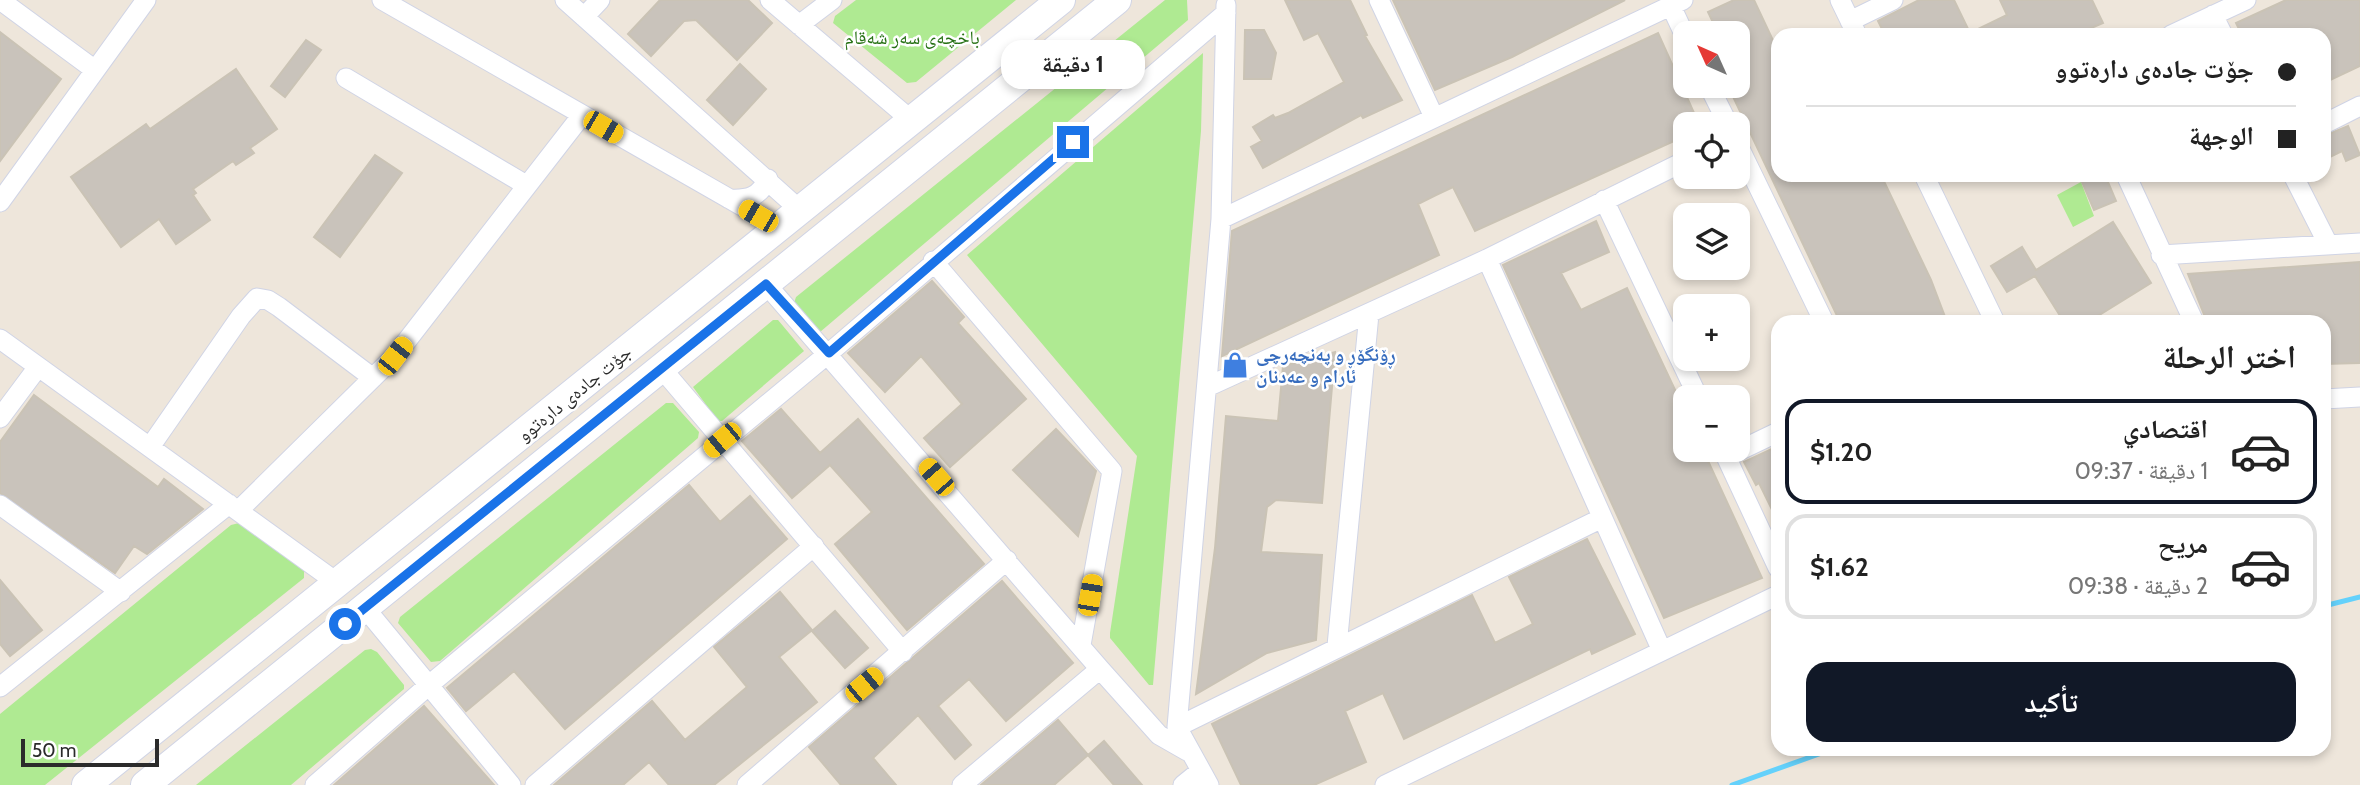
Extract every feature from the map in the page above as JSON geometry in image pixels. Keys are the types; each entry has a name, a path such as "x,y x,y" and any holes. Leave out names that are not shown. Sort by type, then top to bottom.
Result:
{"main road":[{"name":"جۆت جادەی دارەتوو","path":"86,785 339,584 777,226 1061,0"},
{"name":"جۆت جادەی دارەتوو","path":"145,785 1117,0"},
{"path":"916,117 943,141"}],"street":[{"path":"0,0 95,70"},
{"path":"0,202 6,181 95,70 146,0"},
{"path":"382,0 777,226"},
{"path":"565,0 800,210"},
{"path":"584,17 600,0"},
{"path":"770,0 916,117"},
{"path":"799,25 832,0"},
{"path":"1380,0 1434,117"},
{"path":"1840,0 1854,28 1894,0"},
{"path":"2186,28 2246,0"},
{"path":"1221,219 1677,3 1681,21"},
{"path":"1183,785 1204,778 1187,751 1177,727 1221,219 1226,6"},
{"path":"315,785 429,684 829,353 1226,6"},
{"path":"2213,15 2220,28"},
{"path":"346,78 526,185"},
{"path":"2331,120 2360,106"},
{"path":"0,687 233,508 373,378 395,356 582,115"},
{"path":"1207,387 1486,259 1673,168"},
{"path":"1750,170 1821,315"},
{"path":"728,198 754,197 762,191 768,179"},
{"path":"1927,182 1992,315"},
{"path":"2129,182 2191,315"},
{"path":"2297,182 2328,244"},
{"path":"1604,200 1692,385"},
{"path":"2161,255 2360,243"},
{"path":"1486,259 1662,650"},
{"path":"933,261 1112,471 1081,645"},
{"path":"766,284 829,353 1159,735 1187,751"},
{"path":"150,447 241,316 257,298 279,307 373,378"},
{"path":"1337,646 1369,314"},
{"path":"0,339 339,584"},
{"path":"0,418 38,367"},
{"path":"662,369 903,652"},
{"path":"2331,399 2360,397"},
{"path":"1750,443 1771,435"},
{"path":"1729,462 1771,553"},
{"path":"3,511 121,592"},
{"path":"1177,727 1602,518"},
{"path":"535,785 814,546"},
{"path":"747,785 1007,561"},
{"path":"1385,785 1771,598"},
{"path":"366,608 511,785"},
{"path":"962,785 1100,669"}],"green space":[{"name":"باخچەی سەر شەقام","path":"856,0 1016,0 916,82 907,83 833,23 835,16"},
{"path":"1165,0 1187,0 1188,20 820,332 794,303 796,297"},
{"path":"1203,53 1201,131 1153,685 1149,685 1110,638 1137,456 967,255"},
{"path":"2081,182 2094,216 2073,227 2057,195"},
{"path":"773,320 778,320 804,351 722,421 718,421 693,387"},
{"path":"666,403 673,403 699,432 698,438 440,661 431,662 398,623 400,617"},
{"path":"239,523 304,570 304,578 45,785 0,785 0,714 231,525"},
{"path":"365,650 377,652 404,685 404,689 291,785 196,785"}],"building":[{"path":"660,0 748,0 772,23 737,60 696,20 684,21 651,56 628,34"},
{"path":"1285,0 1350,0 1367,35 1365,36 1402,100 1363,118 1361,115 1263,168 1251,147 1262,141 1253,127 1273,115 1275,118 1288,113 1344,82 1318,33 1304,40"},
{"path":"1393,0 1625,0 1512,57 1435,90"},
{"path":"1734,0 1754,0 1771,36 1771,177 1750,132 1750,112 1740,112 1734,98 1750,98 1750,21 1712,21 1708,12"},
{"path":"1919,0 1954,0 1968,28 1882,28 1878,21"},
{"path":"2000,0 2092,0 2103,23 2091,28 1980,28 2007,15"},
{"path":"2286,0 2360,0 2360,66 2331,80 2331,28 2238,28 2236,23"},
{"path":"1245,30 1264,30 1276,53 1271,79 1244,79"},
{"path":"0,32 61,79 0,161"},
{"path":"1658,33 1673,66 1673,98 1687,98 1694,112 1673,112 1673,141 1475,231 1453,187 1418,204 1439,255 1222,356 1232,231"},
{"path":"306,40 321,50 285,97 271,86"},
{"path":"740,64 766,89 733,125 707,100"},
{"path":"236,69 277,129 250,148 254,153 236,165 233,161 193,189 196,193 193,195 210,220 176,244 159,219 121,247 71,177 146,124 150,129"},
{"path":"2348,126 2360,155 2346,161 2342,151 2331,156 2331,133"},
{"path":"375,155 402,173 340,257 314,237"},
{"path":"1774,182 1884,182 1931,280 1944,315 1837,315"},
{"path":"2082,182 2108,182 2116,201 2094,210"},
{"path":"1596,221 1609,252 1561,273 1581,310 1627,288 1673,386 1673,462 1709,462 1762,578 1664,618 1503,265"},
{"path":"2113,222 2151,283 2099,315 2060,315 2035,276 2007,292 1991,266 2022,247 2036,270"},
{"path":"2360,262 2360,363 2331,364 2331,315 2204,315 2188,274"},
{"path":"932,281 964,317 958,323 1026,399 950,467 924,438 962,404 921,356 885,392 848,353"},
{"path":"1335,352 1322,503 1276,500 1267,507 1261,552 1322,555 1316,640 1267,653 1196,694 1215,548 1226,416 1278,421 1283,366"},
{"path":"34,395 158,487 164,479 203,509 147,554 134,546 115,573 0,493 0,442"},
{"path":"781,409 820,453 858,419 984,564 907,630 835,544 872,512 830,465 792,498 742,441"},
{"path":"1056,429 1096,471 1078,536 1013,470"},
{"path":"1771,449 1771,508 1759,483 1756,485 1744,462 1750,462 1750,459"},
{"path":"689,485 720,522 750,496 787,539 565,729 514,671 466,711 447,688"},
{"path":"1587,539 1635,634 1592,654 1590,649 1404,739 1383,693 1345,711 1366,762 1314,785 1241,785 1212,724 1472,595 1495,643 1533,624 1509,577"},
{"path":"0,580 42,630 10,656 0,644"},
{"path":"1002,581 1073,663 1006,721 969,679 938,706 971,745 955,759 918,715 873,758 896,785 841,785 809,747"},
{"path":"780,592 812,630 779,657 817,702 714,785 669,785 649,762 623,785 554,785 652,701 685,740 747,687 714,647"},
{"path":"835,611 868,648 845,668 812,631"},
{"path":"424,706 494,785 334,785"},
{"path":"1058,720 1088,755 1054,785 981,785"},
{"path":"1104,741 1142,785 1114,785 1088,755"}],"waterway":[{"path":"2331,604 2360,597"},
{"path":"1732,785 1813,756"}],"place":[{"name":"ڕۆنگۆڕ و پەنچەرچی ئارام و عەدنان","path":"1235,365"}],"route":[{"path":"345,624 766,284 829,353 1073,142"}]}
